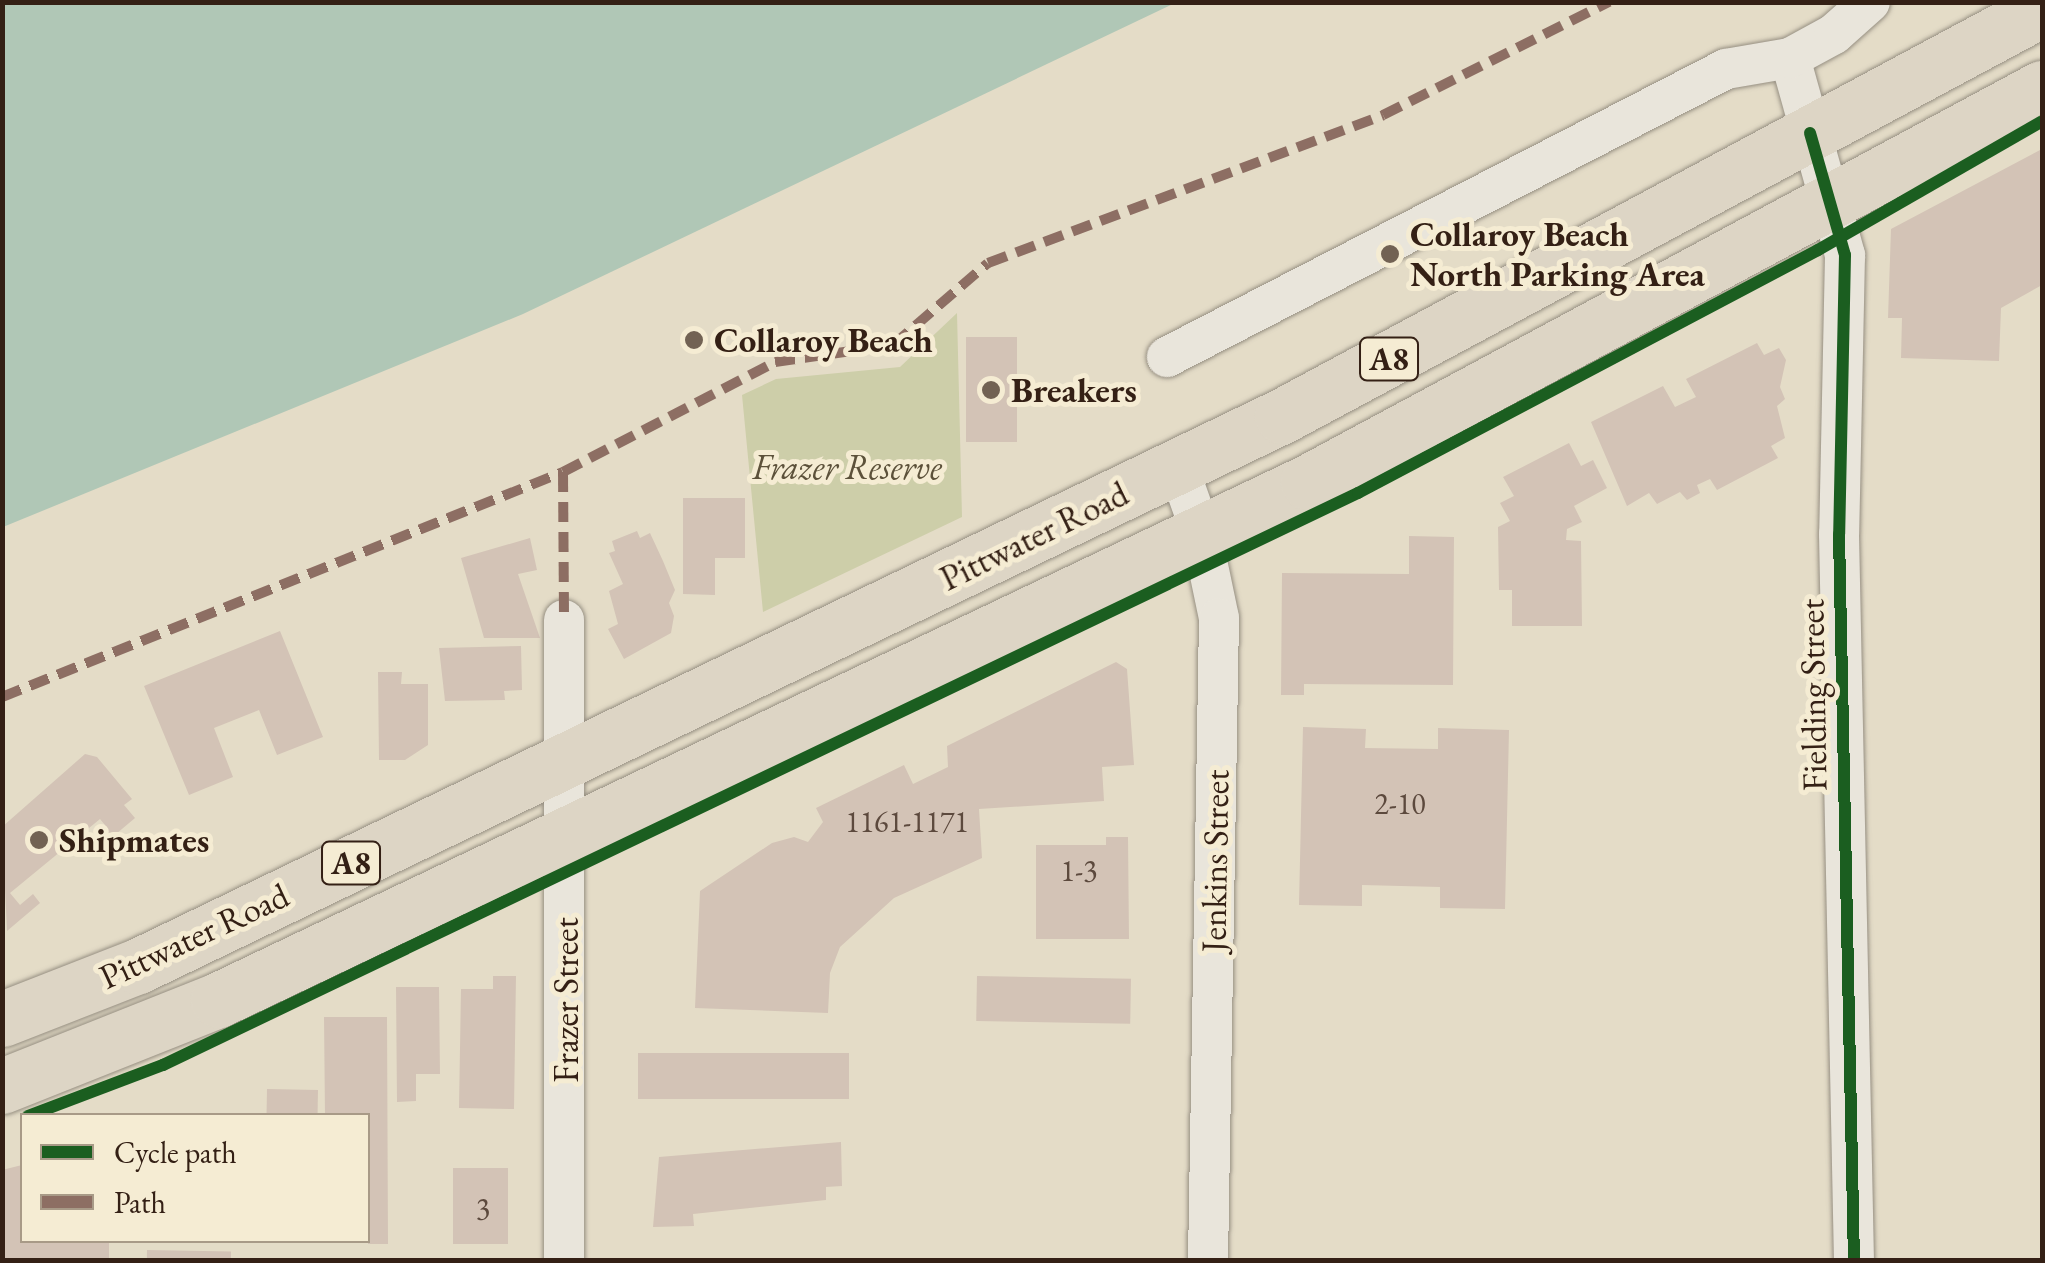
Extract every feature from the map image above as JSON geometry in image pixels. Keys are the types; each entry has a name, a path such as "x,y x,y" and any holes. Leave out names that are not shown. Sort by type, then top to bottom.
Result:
{"highway":[{"name":"Pittwater Road","path":"2,1019 138,966 1178,467 2042,9"},
{"name":"Pittwater Road","path":"2,1086 218,1000 1308,482 2042,88"}],"street":[{"path":"1167,357 1726,69 1790,58 1834,34 1870,2"},
{"name":"Fielding Street","path":"1790,58 1844,255 1840,534 1854,1260"},
{"name":"Jenkins Street","path":"1178,467 1202,532 1219,618 1208,1260"},
{"name":"Frazer Street","path":"564,620 564,1260"}],"green space":[{"name":"Frazer Reserve","path":"957,313 962,517 763,612 742,395 776,379 900,367"}],"shaded area":[{"path":"3,2 1175,3 523,314 3,527"}],"building":[{"path":"2042,149 2042,285 2001,308 1999,361 1901,358 1902,318 1888,318 1891,229"},
{"name":"Breakers","path":"966,337 1017,337 1017,442 966,442"},
{"path":"1757,343 1764,355 1779,348 1786,360 1780,387 1785,399 1777,406 1785,438 1771,446 1778,458 1717,490 1710,479 1697,485 1700,493 1687,500 1680,492 1657,504 1649,493 1627,506 1591,422 1663,386 1675,407 1696,397 1686,379"},
{"path":"1569,443 1581,466 1593,460 1607,488 1574,506 1582,522 1567,529 1566,540 1581,541 1582,626 1512,626 1512,590 1499,590 1498,527 1510,521 1500,503 1514,496 1503,477"},
{"path":"683,498 745,498 745,558 715,558 715,595 683,594"},
{"path":"637,531 640,538 650,533 663,561 675,590 669,603 674,616 671,633 624,659 608,629 618,624 609,591 623,584 609,553 615,551 612,541"},
{"path":"1409,536 1454,537 1453,685 1304,684 1304,695 1281,695 1282,573 1409,574"},
{"path":"530,538 537,570 518,574 540,638 484,638 461,558"},
{"path":"280,631 323,737 277,755 259,710 214,728 233,777 189,795 144,686"},
{"path":"521,646 522,690 504,691 505,700 445,701 439,648"},
{"path":"1116,662 1127,669 1134,765 1102,767 1104,801 979,809 982,858 894,898 840,947 830,973 828,1013 695,1008 700,891 772,843 794,837 808,842 823,822 816,808 904,765 913,784 948,767 947,746"},
{"path":"378,672 402,672 401,684 428,684 428,745 405,760 379,760"},
{"path":"1303,727 1366,729 1365,748 1438,749 1438,728 1509,730 1505,909 1440,908 1440,887 1362,885 1362,906 1299,905"},
{"name":"Shipmates","path":"85,754 97,757 132,799 124,805 135,818 103,845 94,835 105,825 100,819 10,893 20,905 33,894 40,903 7,931 2,827"},
{"path":"1106,837 1128,837 1129,939 1036,939 1036,845 1106,845"},
{"path":"493,976 516,976 514,1109 459,1108 461,989 493,989"},
{"path":"977,976 1131,979 1130,1024 976,1021"},
{"path":"396,987 439,987 440,1074 416,1074 416,1101 397,1102"},
{"path":"324,1017 387,1017 388,1244 368,1244 370,1113 325,1113"},
{"path":"638,1053 849,1053 849,1099 638,1099"},
{"path":"267,1089 318,1090 318,1113 267,1113"},
{"path":"841,1142 842,1186 826,1187 826,1200 693,1214 694,1226 653,1227 659,1157"},
{"path":"20,1166 20,1243 109,1243 109,1260 2,1260 2,1170"},
{"path":"453,1168 508,1168 508,1244 453,1244"},
{"path":"147,1250 231,1251 231,1260 147,1260"}],"marked path":[{"path":"2,697 563,472 775,362 893,345 988,263 1383,115 1609,2"},
{"path":"563,472 564,620"}],"cycle path":[{"path":"36,1113 163,1065 1358,493 1818,250 2042,121"},
{"path":"1810,133 1845,255 1839,534 1854,1260"}],"place":[{"name":"Collaroy Beach North Parking Area","path":"1390,254"},
{"name":"Collaroy Beach","path":"694,340"},
{"name":"Breakers","path":"991,390"},
{"name":"Shipmates","path":"39,840"}]}
